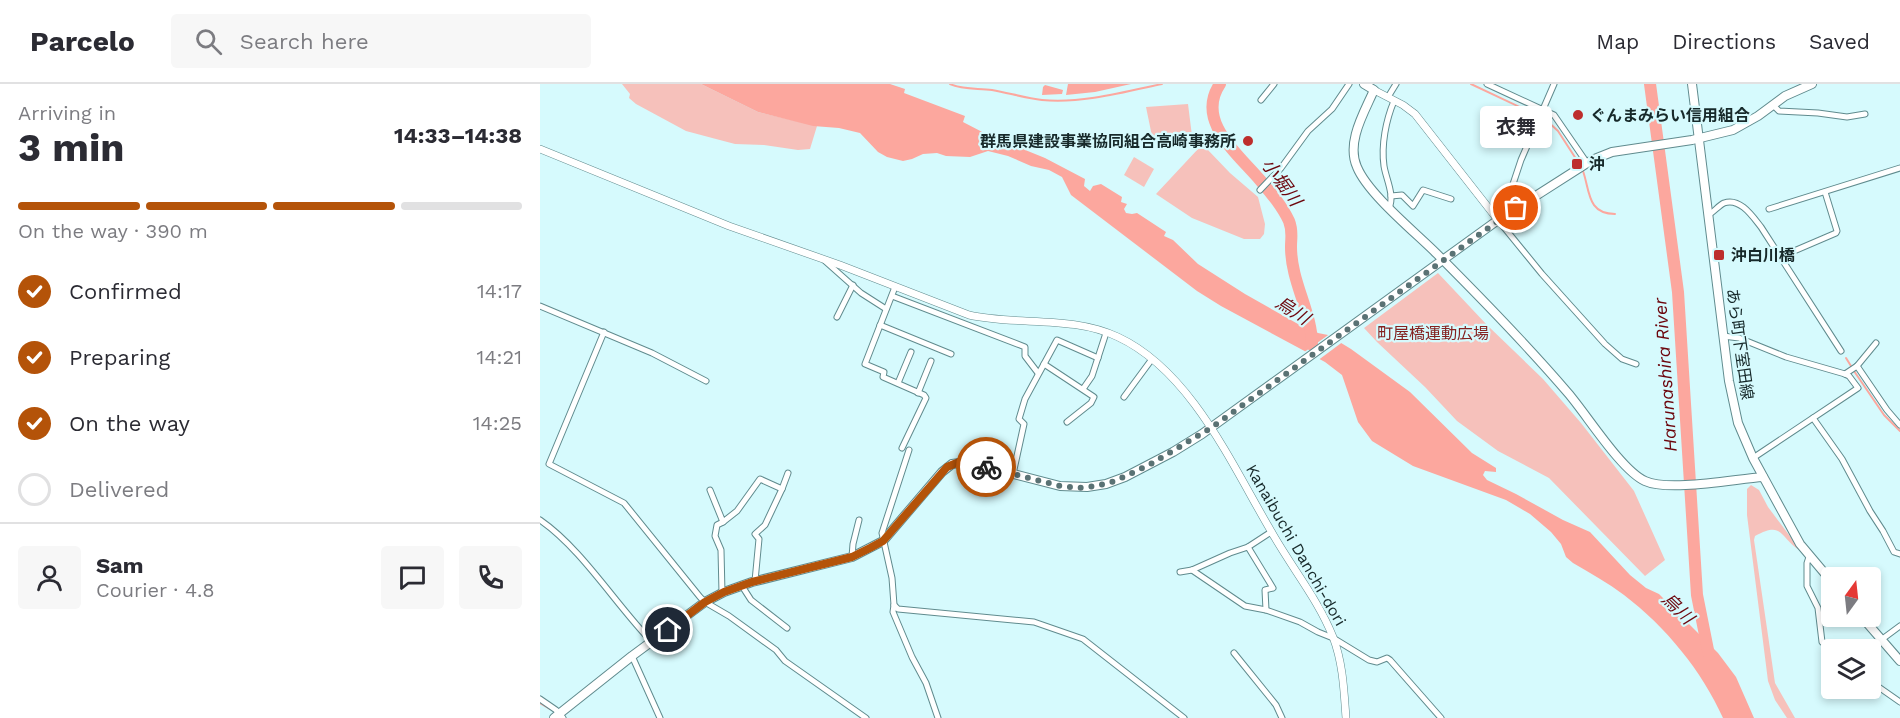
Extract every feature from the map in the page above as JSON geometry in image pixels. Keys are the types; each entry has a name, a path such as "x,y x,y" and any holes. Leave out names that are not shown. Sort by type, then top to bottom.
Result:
{"main road":[{"path":"1364,84 1374,90 1353,146 1361,177 1562,385 1628,468 1647,482 1660,485 1676,486 1763,477"},
{"name":"あら町下室田線","path":"1692,84 1695,139 1708,215 1732,403 1738,423 1763,477 1799,542 1821,570"},
{"path":"559,717 632,656 705,602 755,581 852,557 883,541 942,472 952,464 967,462 1069,488 1097,486 1115,481 1149,465 1211,428 1498,220 1602,155 1733,130 1744,125 1785,96 1812,84"},
{"path":"1870,627 1880,639"},
{"path":"1881,640 1900,661"}],"street":[{"path":"1261,100 1274,84"},
{"path":"1260,190 1272,180 1304,135 1332,109 1349,84"},
{"path":"1389,208 1391,196 1384,167 1384,142 1391,99 1396,84"},
{"path":"1488,84 1541,113 1554,115 1583,166"},
{"path":"1512,212 1512,187 1521,160 1554,84"},
{"path":"1374,90 1410,110 1420,119 1542,274 1605,344 1622,359 1636,364"},
{"path":"1773,105 1779,111 1847,117 1865,114"},
{"name":"Kanaibuchi Danchi-dori","path":"540,149 719,222 969,315 992,320 1077,325 1125,341 1152,359 1179,387 1224,447 1271,532 1320,609 1333,638 1341,671 1346,718"},
{"path":"1769,209 1900,168"},
{"path":"1391,196 1402,195 1413,206 1423,190 1451,199"},
{"path":"1780,257 1836,233 1825,192"},
{"path":"1708,215 1724,203 1730,202 1743,207 1761,227 1841,351"},
{"path":"824,260 861,293 886,309"},
{"path":"837,317 853,285"},
{"path":"895,287 865,364 885,372 883,377 924,396 925,401 905,449 882,533 889,561 893,612 926,683 938,718"},
{"path":"892,296 1025,347 1025,356 1038,373"},
{"path":"540,306 652,352 706,381"},
{"path":"880,325 951,354"},
{"path":"604,332 549,464 624,503 705,602 729,616 776,650 785,661 866,718"},
{"path":"1083,390 1092,376 1106,333"},
{"path":"1723,336 1739,338 1786,357 1845,374 1858,388 1753,458"},
{"path":"1013,474 1024,424 1019,419 1025,399 1057,340 1098,358"},
{"path":"1845,374 1857,366 1876,343"},
{"path":"898,383 911,352"},
{"path":"1124,397 1152,359"},
{"path":"918,393 930,361"},
{"path":"1044,364 1094,397 1091,403 1067,422"},
{"path":"1857,366 1900,425"},
{"path":"1813,418 1842,459 1894,552 1900,554"},
{"path":"755,581 759,539 756,534 765,525 788,473"},
{"path":"722,593 722,550 715,537 717,525 737,511 760,478 782,489"},
{"path":"710,490 723,522"},
{"path":"852,557 859,520"},
{"path":"540,529 543,522 557,534 652,642"},
{"path":"1180,572 1192,570 1248,547 1271,532"},
{"path":"1248,547 1273,588 1265,590 1266,610"},
{"path":"1809,557 1807,586 1818,608 1822,639"},
{"path":"1192,570 1245,606 1266,610 1300,622 1333,638 1369,660 1377,662 1386,658 1390,660 1441,718"},
{"path":"742,585 751,600 787,628"},
{"path":"894,605 898,609 1034,622 1083,639 1184,718"},
{"path":"1881,640 1900,626"},
{"path":"1234,653 1276,705 1282,718"},
{"path":"632,656 660,718"},
{"path":"1881,689 1900,702"},
{"path":"540,699 559,717"}],"green space":[{"path":"622,84 701,84 758,112 817,126 810,149 735,144 686,131 636,104 629,98 630,94"},
{"path":"1188,104 1192,136 1189,140 1185,144 1174,146 1153,141 1146,107"},
{"path":"1198,149 1207,149 1258,197 1265,224 1264,234 1260,239 1244,239 1192,218 1156,194"},
{"path":"1134,157 1154,169 1144,187 1124,175"},
{"name":"町屋橋運動広場","path":"1438,273 1543,379 1634,491 1665,560 1645,576 1549,478 1498,451 1457,421 1364,328"},
{"path":"1751,485 1759,490 1768,507 1801,551 1776,530 1755,536 1775,683 1795,718 1787,718 1775,700 1768,681 1747,515 1747,489"}],"shaded area":[{"path":"701,84 890,84 905,89 904,93 965,116 963,122 988,135 1045,158 1085,179 1084,186 1090,191 1093,186 1101,184 1122,197 1121,202 1127,204 1124,209 1126,213 1137,213 1166,232 1164,236 1173,240 1198,264 1298,324 1328,335 1410,392 1472,453 1496,468 1496,472 1485,471 1483,475 1487,480 1590,532 1630,575 1646,588 1659,594 1718,653 1736,677 1754,718 1723,718 1694,667 1654,621 1624,595 1566,557 1561,544 1551,532 1530,514 1506,500 1413,466 1372,441 1358,422 1342,375 1325,362 1197,291 1071,195 1062,177 1049,170 988,151 970,157 946,156 937,153 923,154 903,161 887,157 878,152 860,133 839,128 813,126 758,112"},
{"path":"1068,84 1131,84 1095,92 1066,95"},
{"path":"1045,85 1063,90 1062,94 1042,95"}],"pier":[{"path":"1331,333 1344,341 1317,361 1303,353"}],"waterway":[{"path":"950,84 1057,101 1102,96 1162,84"},
{"name":"小堀川","path":"1220,84 1214,98 1213,111 1222,136 1276,200 1289,221 1294,272 1309,321 1312,345"},
{"path":"1471,84 1545,119 1558,131 1580,165"},
{"name":"Harunashira River","path":"1650,84 1678,292 1697,595 1709,655"},
{"path":"1583,171 1594,206 1606,213 1615,214"},
{"path":"1846,358 1851,366"},
{"path":"1854,371 1884,415 1900,431"},
{"path":"540,703 550,709"}],"way so far":[{"path":"986,467 1069,488 1097,486 1125,477 1173,452 1211,428 1516,208"}],"place":[{"name":"ぐんまみらい信用組合","path":"1578,115"},
{"name":"群馬県建設事業協同組合高崎事務所","path":"1248,141"},
{"name":"沖","path":"1577,164"},
{"name":"衣舞","path":"1516,208"},
{"name":"沖白川橋","path":"1719,255"}],"route":[{"path":"668,630 705,602 724,592 752,582 858,555 883,541 947,467 959,462 967,462 986,467"}],"water label":[{"name":"烏川","path":"1293,310"},
{"name":"烏川","path":"1678,608"}]}
